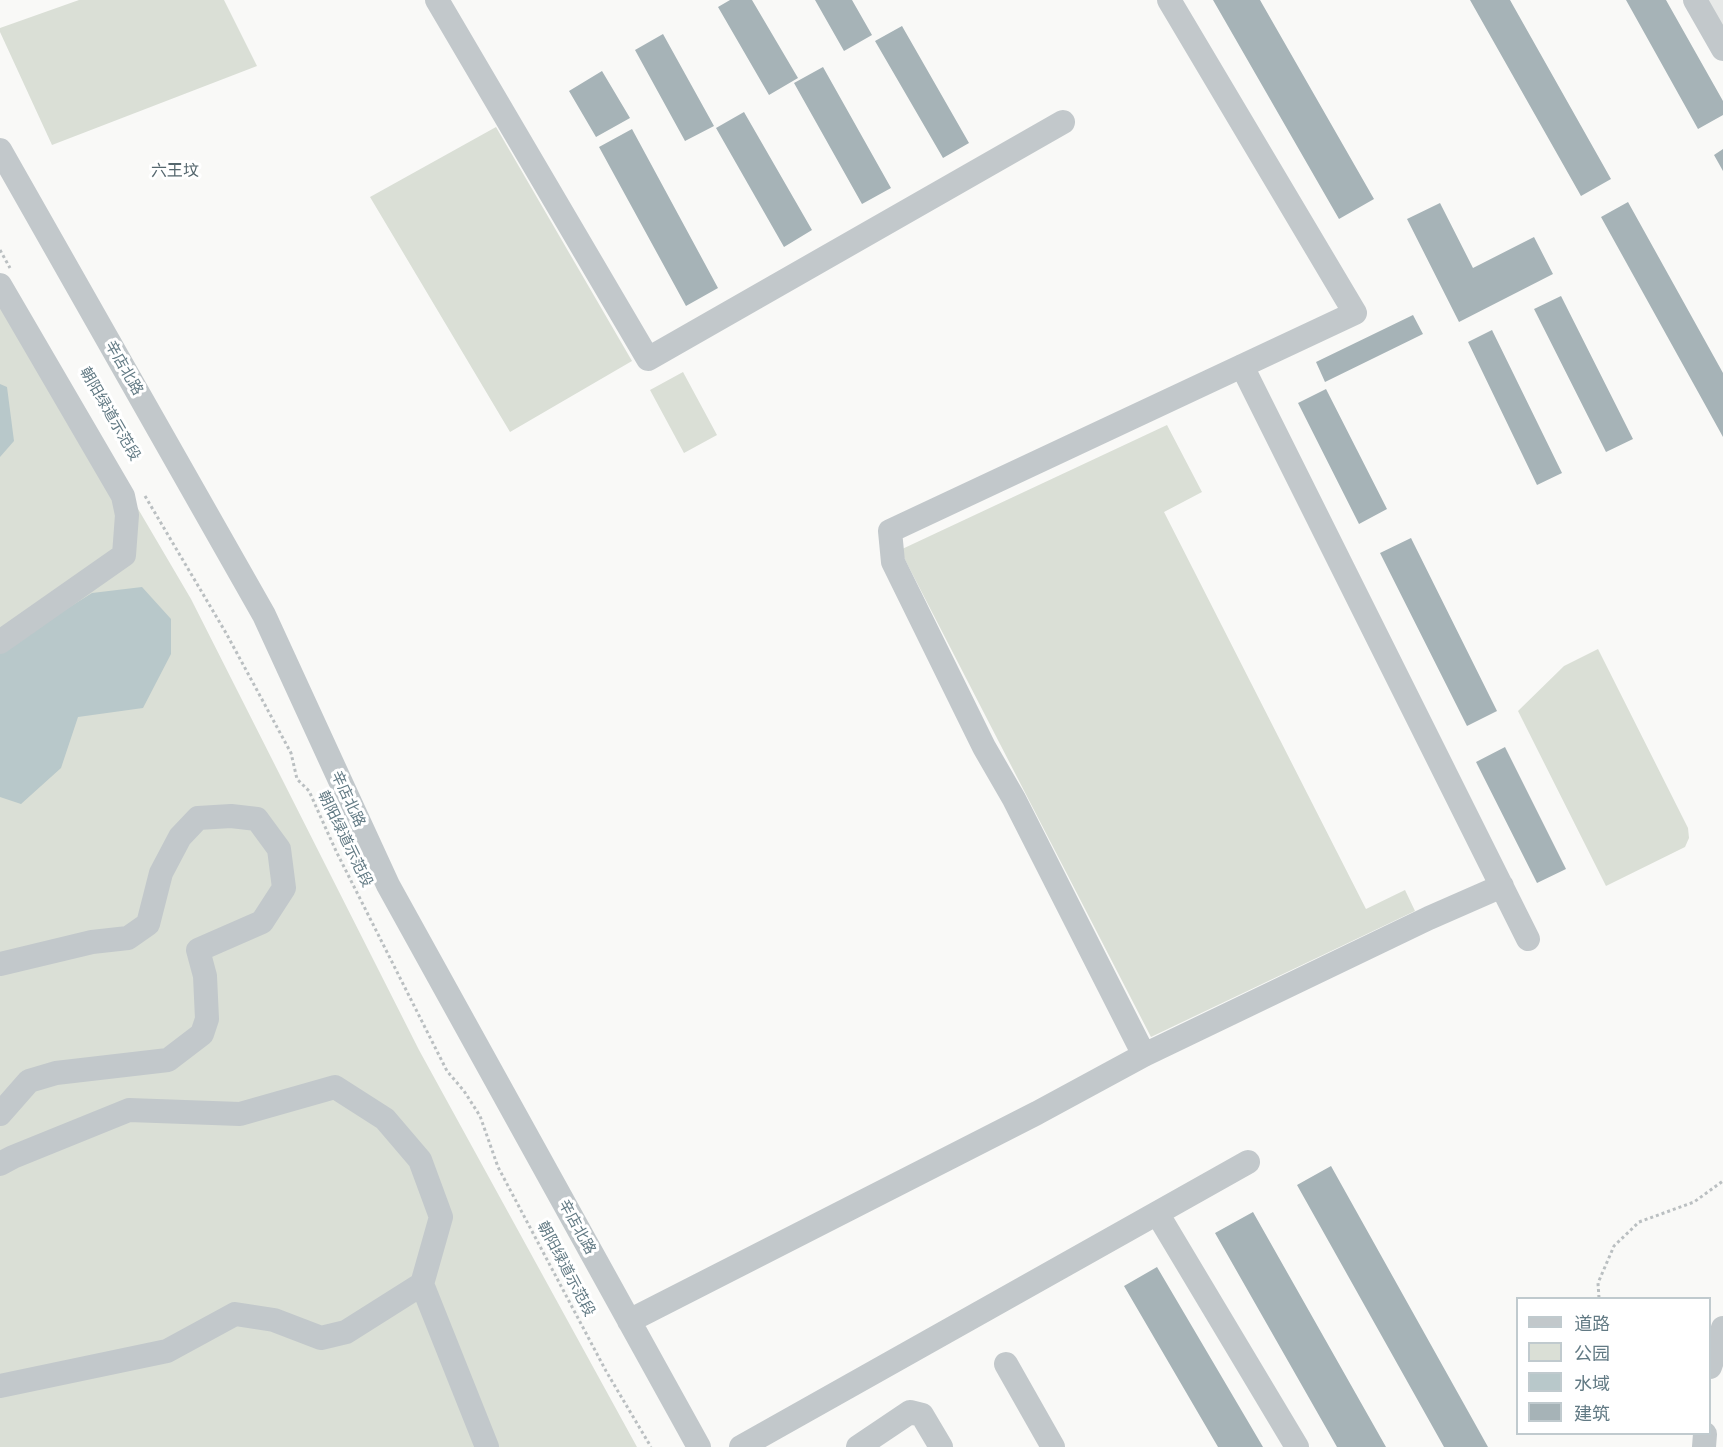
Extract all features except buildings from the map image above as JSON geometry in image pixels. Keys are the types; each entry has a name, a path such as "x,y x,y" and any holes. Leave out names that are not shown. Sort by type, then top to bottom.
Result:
{"street":[{"path":"437,0 648,359 1063,122"},
{"path":"1144,1054 1014,799 984,747 892,562 890,531 1355,313 1169,0"},
{"path":"1695,0 1723,49"},
{"name":"辛店北路","path":"0,150 264,615 388,885 699,1447"},
{"path":"0,642 124,555 127,515 123,496 6,278"},
{"path":"1242,366 1528,939"},
{"path":"0,964 92,942 128,938 148,924 161,873 180,837 198,818 231,816 257,819 279,849 284,888 262,922 198,950 205,976 207,1019 202,1034 168,1060 56,1073 29,1082 0,1114"},
{"path":"629,1321 1037,1113 1144,1054 1502,886"},
{"path":"0,1164 129,1110 240,1114 335,1087 385,1119 420,1160 441,1217 422,1284 487,1447"},
{"path":"741,1447 1248,1162"},
{"path":"1157,1213 1297,1447"},
{"path":"0,1386 167,1351 235,1314 274,1320 321,1338 346,1332 422,1284"},
{"path":"1711,1364 1723,1328"},
{"path":"1006,1364 1053,1447"},
{"path":"858,1447 910,1412 922,1415 941,1447"}],"path":[{"path":"0,250 6,278"},
{"name":"朝阳绿道示范段","path":"143,492 226,633 291,753 297,779 309,791 336,851 447,1071 464,1091 480,1116 498,1167 606,1371 651,1447"},
{"path":"1599,1297 1598,1283 1614,1246 1639,1222 1694,1202 1723,1181"}],"shaded area":[{"path":"1707,0 1723,0 1723,29"}],"green space":[{"path":"79,0 224,0 257,66 52,145 0,28"},
{"path":"496,127 632,361 510,432 370,197"},
{"path":"0,274 191,599 419,1050 637,1447 0,1447"},
{"path":"683,372 717,435 684,453 650,390"},
{"path":"1167,425 1202,492 1164,512 1366,909 1405,890 1415,911 1151,1037 900,550"},
{"path":"1598,649 1688,828 1689,838 1685,847 1606,886 1518,711 1564,666"}],"water":[{"path":"0,384 7,387 14,441 0,457"},
{"path":"142,587 171,619 171,654 143,708 78,717 61,768 21,804 0,797 0,651 92,593"}],"district":[{"name":"六王坟","path":"175,171"}]}
